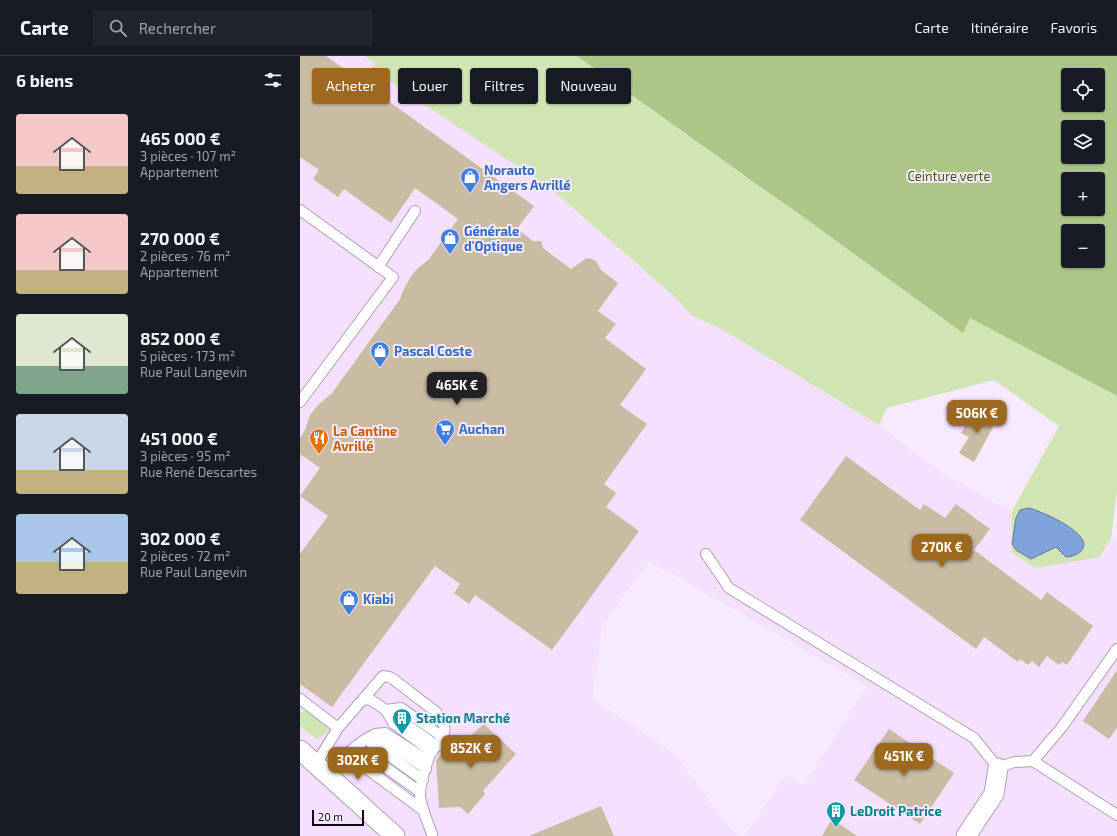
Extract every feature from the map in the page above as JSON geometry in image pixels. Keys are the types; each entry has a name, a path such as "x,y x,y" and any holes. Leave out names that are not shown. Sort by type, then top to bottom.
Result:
{"street":[{"path":"300,750 395,836"},
{"path":"966,836 994,794 998,768"}],"lane":[{"path":"300,210 393,278 301,399"},
{"path":"378,267 415,211"},
{"path":"706,554 729,588 974,738 998,768 1014,762 1033,761 1117,815"},
{"path":"1033,761 1062,727 1117,649"},
{"path":"322,770 338,728 383,676 389,677 436,712 442,719 444,728 433,753 420,792 432,836"},
{"path":"363,699 371,700 386,710 393,723 433,753"},
{"path":"300,700 338,728"},
{"path":"386,710 401,708 433,753"},
{"path":"322,770 375,734 433,753"},
{"path":"366,739 423,780"},
{"path":"356,746 420,792"},
{"path":"347,754 424,811"}],"shaded area":[{"path":"300,56 365,56 375,64 373,68 312,68 312,104 390,104 390,81 398,86 398,104 424,104 550,188 675,297 691,315 723,330 879,425 946,476 1012,511 1012,553 1036,568 1100,557 1111,538 1117,541 1117,836 744,836 787,774 804,785 867,686 649,561 602,626 592,699 675,754 728,826 738,836 300,836"}],"green space":[{"path":"365,56 577,56 594,68 546,68 546,104 631,104 631,95 963,333 970,318 1117,396 1117,491 1111,538 1100,557 1036,568 1012,553 1012,511 1059,426 994,380 887,408 879,425 723,330 691,315 675,297 550,188 424,104 462,104 462,68 398,68 398,87 390,82 390,68 372,68 375,64"},
{"name":"Ceinture verte","path":"577,56 1117,56 1117,396 970,318 963,333 631,95 631,68 594,68"},
{"path":"306,711 328,726 329,728 323,736 316,739 300,726 300,712"}],"water":[{"path":"1029,508 1055,519 1075,531 1081,538 1084,545 1081,551 1074,556 1066,557 1056,547 1031,559 1016,550 1012,544 1016,518 1020,510"}],"building":[{"name":"Auchan","path":"300,56 326,56 343,68 312,68 312,104 390,104 390,102 534,206 517,229 533,241 541,241 543,248 571,269 585,259 590,258 596,261 601,270 618,283 598,311 616,324 605,338 646,369 620,405 647,424 604,484 616,493 606,507 639,531 552,650 475,595 469,604 454,593 460,584 435,566 332,707 300,684 300,554 328,516 300,496 320,468 300,454 300,438 304,432 310,415 318,405 332,393 400,299 411,276 428,260 458,219 415,188 391,223 344,189 338,197 313,179 319,170 300,157"},
{"path":"975,408 997,420 974,462 959,453 969,437 961,433"},
{"path":"846,456 920,510 924,504 945,518 956,504 990,529 974,550 1041,600 1047,592 1093,626 1067,665 1062,662 1059,665 1047,656 1039,667 1032,661 1028,665 1020,659 1018,662 984,637 976,649 800,520"},
{"path":"1117,670 1117,728 1109,739 1083,721"},
{"path":"484,724 516,754 483,791 485,794 468,814 460,807 439,808 436,760 450,745 455,750"},
{"path":"889,729 954,773 920,824 854,780"},
{"path":"601,806 614,836 529,836"},
{"name":"LeDroit Patrice","path":"832,819 857,836 822,836"}],"place":[{"name":"Norauto Angers Avrillé","path":"470,194"},
{"name":"Générale d'Optique","path":"450,255"},
{"name":"Pascal Coste","path":"380,368"},
{"name":"Auchan","path":"445,446"},
{"name":"La Cantine Avrillé","path":"319,455"},
{"name":"Kiabi","path":"349,616"},
{"name":"Station Marché","path":"402,735"},
{"name":"LeDroit Patrice","path":"836,828"}]}
